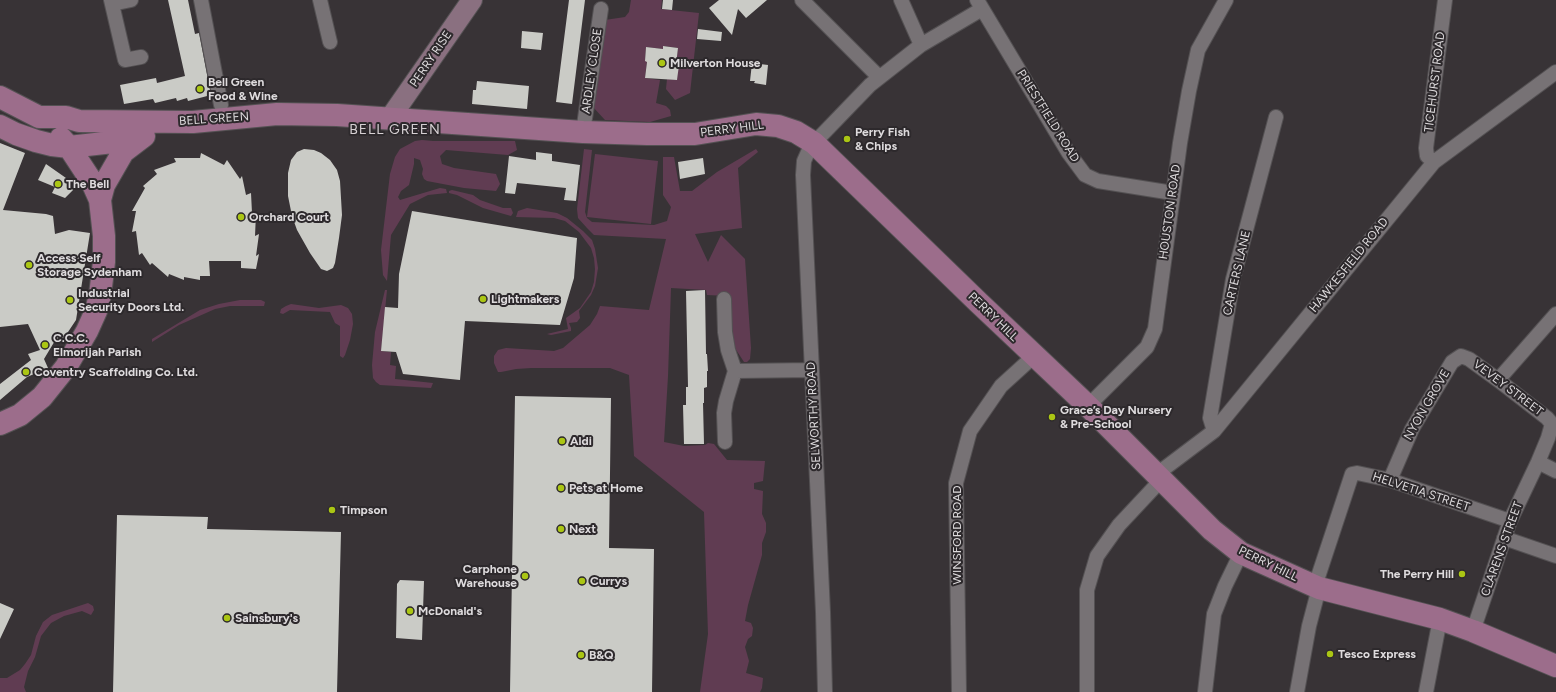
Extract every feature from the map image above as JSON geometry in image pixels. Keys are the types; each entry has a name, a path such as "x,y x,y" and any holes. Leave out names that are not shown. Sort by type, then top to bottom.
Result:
{"main road":[{"name":"PERRY RISE","path":"390,118 472,0"},
{"path":"0,424 20,415 42,397 66,367 87,331 96,311 100,295 104,262 104,236 100,200 92,182 69,147 57,133 44,125 39,117 1,98"},
{"name":"BELL GREEN","path":"39,117 66,117 79,121 193,122 277,114 390,118"},
{"name":"PERRY HILL","path":"390,118 583,132 695,134 756,124 778,126 796,132 814,143 1160,476 1212,530 1242,553 1317,587 1440,619 1473,631 1556,666"},
{"path":"0,126 16,134 36,141 69,147 113,142 144,136 193,122"},
{"path":"100,200 104,185 111,170 123,152 144,136"}],"street":[{"path":"131,0 112,2 125,60 141,57"},
{"path":"201,0 221,105"},
{"path":"320,0 330,42"},
{"path":"802,0 879,77"},
{"path":"901,0 921,45"},
{"name":"HOUSTON ROAD","path":"1088,406 1147,347 1155,329 1173,193 1189,91 1198,50 1226,0"},
{"name":"TICEHURST ROAD","path":"1434,162 1427,156 1426,148 1445,0"},
{"name":"SELWORTHY ROAD","path":"825,692 823,612 803,175 804,161 814,143 870,85 921,45 980,4"},
{"name":"PRIESTFIELD ROAD","path":"980,4 1068,152 1085,175 1098,181 1173,193"},
{"name":"ARDLEY CLOSE","path":"583,132 601,9"},
{"name":"HAWKESFIELD ROAD","path":"1087,692 1087,590 1097,556 1119,525 1160,476 1214,431 1434,162 1556,72"},
{"name":"CARTERS LANE","path":"1214,431 1210,418 1233,279 1276,118"},
{"path":"724,299 725,332 728,350 735,371 724,413 725,442"},
{"path":"1498,380 1556,314"},
{"name":"WINSFORD ROAD","path":"959,692 956,483 970,431 1001,386 1034,356"},
{"name":"VEVEY STREET","path":"1461,356 1469,359 1498,380 1552,424"},
{"name":"NYON GROVE","path":"1390,480 1412,429 1452,362 1461,356"},
{"path":"735,371 812,370"},
{"name":"CLARENS STREET","path":"1473,631 1510,521 1538,462 1552,424"},
{"path":"1538,462 1556,471"},
{"name":"HELVETIA STREET","path":"1317,587 1352,474 1357,472 1390,480 1510,521"},
{"path":"1504,538 1556,556"},
{"path":"1205,692 1214,614 1225,586 1242,553"},
{"path":"1297,692 1317,587"},
{"path":"1426,692 1440,619"}],"shaded area":[{"path":"631,0 662,0 661,9 699,13 690,93 675,100 666,89 667,79 677,80 678,65 676,65 678,48 664,46 663,49 646,47 645,61 647,61 645,78 660,80 656,103 666,106 670,110 671,116 650,122 605,120 593,107 605,20 625,17 629,12"},
{"path":"415,141 515,141 517,150 508,155 446,150 440,156 442,164 454,168 496,174 500,184 496,191 464,188 427,181 424,179 422,174 423,169 420,160 414,158 409,185 401,191 398,197 400,200 440,188 446,189 447,193 428,195 410,204 391,235 387,281 383,275 381,250 390,174 395,157 400,149"},
{"path":"584,149 592,150 585,212 587,218 592,222 654,225 667,221 671,207 663,195 663,157 674,157 680,191 692,191 717,172 756,149 758,152 738,168 742,228 695,234 708,262 721,235 745,259 751,348 750,359 747,362 744,362 731,342 728,296 707,295 706,290 671,288 664,442 684,446 705,445 708,443 714,444 727,460 765,461 763,481 754,483 754,489 763,491 762,514 766,523 766,532 762,543 762,555 745,621 751,623 753,628 752,636 748,639 745,647 749,661 746,673 763,678 760,692 700,692 708,634 704,512 634,456 629,375 610,368 531,368 498,372 494,363 494,356 498,350 506,348 554,351 563,348 590,325 600,306 649,310 666,239 594,235 587,228 578,218 577,209"},
{"path":"595,154 658,161 651,224 587,217"},
{"path":"452,190 473,195 480,200 503,208 511,208 513,213 511,216 483,208 457,195 449,193 449,191"},
{"path":"527,208 557,213 567,218 592,240 598,268 595,286 591,295 579,311 580,318 577,322 569,323 571,331 551,335 547,334 568,329 566,318 580,308 591,292 594,282 595,269 591,248 579,232 565,221 554,218 516,217 518,211"},
{"path":"385,290 387,290 381,351 391,352 390,365 396,366 395,379 433,383 431,388 380,385 373,378 372,365 375,332"},
{"path":"240,300 261,300 265,302 264,306 230,306 215,309 179,325 152,342 152,339 200,310 219,304"},
{"path":"291,304 319,308 341,305 348,308 352,314 353,324 350,340 343,358 340,356 340,326 335,323 330,312 290,310 283,314 280,313 281,309"},
{"path":"88,603 93,606 94,610 91,615 82,611 64,616 51,623 41,636 35,657 28,671 24,687 26,692 0,692 0,678 7,678 20,670 25,664 31,655 36,636 43,622 52,615"}],"building":[{"path":"168,0 188,0 195,34 199,33 211,95 188,101 187,98 177,101 176,98 155,103 153,99 124,104 120,85 156,78 157,83 185,76"},
{"path":"569,0 585,0 572,104 556,102"},
{"path":"663,0 673,0 672,10 662,9"},
{"path":"719,0 767,0 746,18 738,9 732,35 709,8"},
{"path":"698,29 722,32 721,41 697,39"},
{"path":"522,31 543,33 541,50 521,48"},
{"name":"Milverton House","path":"663,46 678,48 676,65 679,65 677,80 645,78 647,62 645,61 646,47 663,49"},
{"path":"752,63 768,65 766,85 754,83 755,81 750,81"},
{"path":"477,81 529,86 527,109 472,104 473,90 476,90"},
{"path":"0,143 25,153 3,210 53,216 55,234 69,230 90,233 76,320 62,341 56,339 44,359 48,368 27,377 0,400 0,384 31,360 28,354 40,350 28,324 0,327"},
{"path":"304,149 314,150 330,160 337,170 340,181 342,215 339,238 335,263 333,268 327,271 321,269 297,230 292,216 288,196 288,173 291,160 297,152"},
{"path":"536,152 552,154 552,161 580,165 576,201 564,200 566,188 517,183 515,194 505,193 509,156 536,160"},
{"name":"Orchard Court","path":"201,153 224,165 227,160 240,179 242,176 246,195 251,193 252,213 256,213 255,236 259,234 256,256 259,254 256,269 241,268 241,261 209,261 210,276 200,276 200,280 184,277 184,280 169,274 168,277 152,263 150,265 142,253 139,255 136,231 132,232 136,211 132,211 145,188 143,186 157,174 154,170 176,162 174,158 200,158"},
{"path":"703,158 705,174 680,179 678,162"},
{"name":"The Bell","path":"46,164 66,178 74,189 65,198 52,193 55,187 38,180"},
{"name":"Lightmakers","path":"412,211 577,238 574,278 560,325 465,321 460,380 403,374 396,352 381,351 385,307 398,308 399,274"},
{"path":"705,290 706,354 708,371 707,387 704,388 703,403 704,444 684,444 683,405 686,405 686,387 688,387 686,291"},
{"path":"515,396 611,398 609,548 654,549 652,692 510,692"},
{"name":"Sainsbury's","path":"117,515 208,517 207,529 341,532 337,692 113,692"},
{"name":"McDonald's","path":"400,580 424,581 422,640 396,638 397,584"},
{"path":"0,603 14,609 0,639"}],"place":[{"name":"Milverton House","path":"662,63"},
{"name":"Bell Green Food & Wine","path":"200,89"},
{"name":"Perry Fish & Chips","path":"847,139"},
{"name":"The Bell","path":"58,184"},
{"name":"Orchard Court","path":"241,217"},
{"name":"Access Self Storage Sydenham","path":"29,265"},
{"name":"Lightmakers","path":"483,299"},
{"name":"Industrial Security Doors Ltd.","path":"70,300"},
{"name":"C.C.C. Elmorijah Parish","path":"45,345"},
{"name":"Coventry Scaffolding Co. Ltd.","path":"26,372"},
{"name":"Grace’s Day Nursery & Pre-School","path":"1052,417"},
{"name":"Aldi","path":"562,441"},
{"name":"Pets at Home","path":"561,488"},
{"name":"Timpson","path":"332,510"},
{"name":"Next","path":"561,529"},
{"name":"The Perry Hill","path":"1462,574"},
{"name":"Carphone Warehouse","path":"525,576"},
{"name":"Currys","path":"582,581"},
{"name":"McDonald's","path":"410,611"},
{"name":"Sainsbury's","path":"227,618"},
{"name":"Tesco Express","path":"1330,654"},
{"name":"B&Q","path":"581,655"}],"district":[{"name":"BELL GREEN","path":"395,130"}]}
